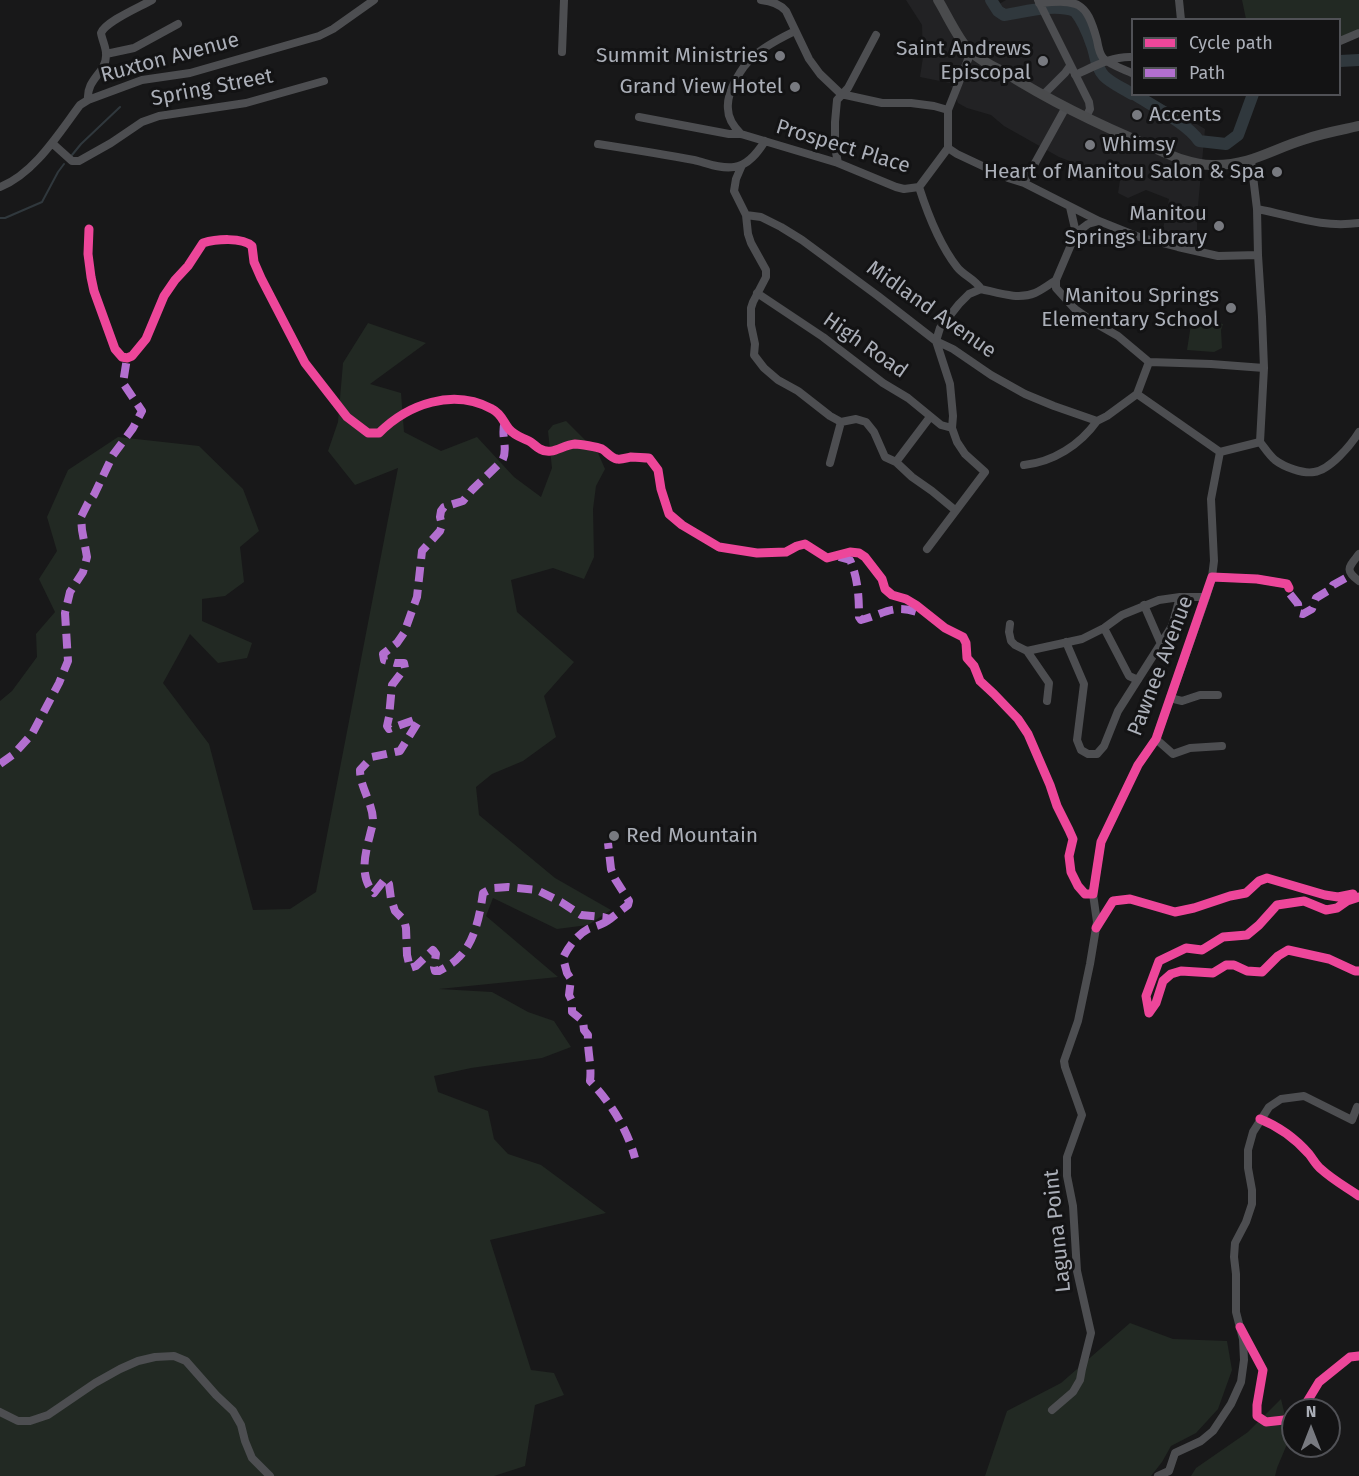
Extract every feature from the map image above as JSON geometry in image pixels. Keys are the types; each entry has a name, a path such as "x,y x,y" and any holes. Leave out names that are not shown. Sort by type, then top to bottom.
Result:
{"main road":[{"path":"938,0 963,43 971,52 1066,107 1137,141 1193,163 1223,165 1251,160 1306,139 1359,126"}],"street":[{"path":"88,100 87,92 104,64 106,54 101,33 104,27 152,0"},
{"name":"Ruxton Avenue","path":"0,187 13,181 55,146 80,105 88,100 142,80 190,73 319,36 333,29 374,0"},
{"path":"562,52 564,0"},
{"path":"761,0 773,2 783,8 809,60 841,94 882,103 911,103 948,110"},
{"path":"1179,0 1181,18"},
{"path":"1086,117 1090,109 1089,102 1039,3 1066,1 1078,4 1090,18 1100,55 1100,64"},
{"path":"106,54 134,48 178,24"},
{"path":"741,134 731,120 727,109 735,81 754,56 778,39 795,31"},
{"path":"1341,41 1359,33"},
{"path":"838,163 835,147 837,100 848,88 876,35"},
{"path":"919,187 948,148 948,110 971,52"},
{"path":"1075,75 1124,56 1131,57"},
{"path":"1100,64 1131,73"},
{"path":"1043,95 1070,66"},
{"name":"Spring Street","path":"55,146 72,161 79,161 152,117 246,103 324,81"},
{"path":"1024,183 1066,107"},
{"name":"Prospect Place","path":"639,117 729,134 741,134 838,163 896,187 904,189 919,187 927,212 949,256 959,270 977,282 981,289 1022,296 1036,293 1056,280"},
{"path":"598,144 686,159 718,167 735,167 748,161 765,141"},
{"path":"948,148 1099,221 1139,237 1218,256 1258,255"},
{"path":"1251,160 1257,209 1264,368 1260,441 1274,460 1296,471 1315,472 1330,464 1351,445 1359,432"},
{"path":"742,165 734,191 746,214 751,243 766,270 766,277 753,302 750,316 755,344 754,355 778,380 798,391 830,416 842,422 856,419 866,422 874,432 885,457 897,462 912,477 956,510"},
{"path":"1070,207 1076,233"},
{"path":"1257,209 1315,223 1332,225 1359,223"},
{"name":"Midland Avenue","path":"746,214 761,217 802,240 936,341 953,349 991,375 1025,394 1097,421"},
{"path":"1099,221 1088,224 1076,233 1056,280 1056,288 1075,309 1118,336 1149,362 1264,368"},
{"path":"927,549 985,472 965,454 957,442 952,428 950,384 936,341 940,328 959,304 969,294 981,289"},
{"name":"High Road","path":"757,293 823,337 883,383 908,398 940,425 952,428"},
{"path":"1024,465 1038,463 1067,449 1088,433 1097,421 1137,394 1149,362"},
{"path":"1137,394 1220,452 1260,441"},
{"path":"897,462 930,417"},
{"path":"830,463 842,422"},
{"name":"Pawnee Avenue","path":"1138,765 1156,739 1212,577 1214,561 1210,499 1220,452"},
{"path":"1359,554 1349,567 1351,575 1359,581"},
{"path":"1212,577 1257,579 1287,584 1288,588"},
{"path":"1066,642 1084,684 1077,740 1081,750 1088,754 1097,754 1104,746 1118,711 1172,626 1180,597"},
{"path":"1027,651 1082,639 1104,628 1122,615 1159,600 1206,597"},
{"path":"1144,605 1161,644"},
{"path":"1010,624 1011,641 1027,651 1049,684 1047,701"},
{"path":"1104,628 1129,676 1138,680"},
{"path":"1170,698 1182,701 1200,695 1218,695"},
{"path":"1156,739 1173,754 1190,748 1222,746"},
{"name":"Laguna Point","path":"1052,1410 1073,1392 1080,1380 1091,1333 1077,1271 1073,1206 1068,1176 1068,1157 1082,1115 1064,1061 1078,1021 1090,964 1096,922 1093,894 1101,842 1138,765"},
{"path":"1158,1476 1169,1471 1175,1453 1201,1441 1213,1431 1231,1404 1241,1382 1244,1360 1243,1339 1236,1312 1234,1257 1235,1243 1252,1204 1248,1150 1253,1132 1269,1107 1281,1099 1304,1096 1352,1120 1357,1107"},
{"path":"0,1412 18,1421 30,1421 48,1415 120,1369 138,1361 174,1356 186,1361 233,1411 241,1425 252,1458 270,1476"}],"shaded area":[{"path":"906,0 996,0 999,4 1006,0 1073,0 1082,8 1100,55 1131,72 1131,96 1145,96 1205,129 1197,217 1197,246 1161,239 1169,199 1146,190 1128,198 1118,193 1120,180 1059,157 1004,126 991,115 958,103 950,83 920,77 923,57 922,25"},
{"path":"1242,0 1359,0 1359,32 1341,41 1341,18 1246,18"},
{"path":"1192,318 1223,324 1222,348 1214,352 1187,350"},
{"path":"368,323 426,343 370,384 401,393 404,432 441,451 477,437 514,477 541,497 552,468 548,431 553,425 566,421 598,453 605,469 596,486 593,509 594,557 584,579 553,568 511,580 517,612 574,662 544,696 556,737 523,761 492,774 476,787 479,815 555,878 611,910 588,925 557,929 493,898 486,916 558,977 439,989 492,992 528,1012 554,1021 571,1047 542,1058 471,1068 434,1076 438,1092 488,1111 494,1139 508,1154 541,1165 606,1213 490,1240 531,1370 554,1373 564,1395 535,1405 525,1466 494,1476 0,1476 0,701 12,691 37,657 36,634 55,612 39,579 57,551 47,517 68,470 118,437 199,446 243,489 259,531 240,547 244,582 225,596 202,599 202,621 252,643 247,658 218,663 190,634 163,683 209,744 253,910 290,909 316,892 398,468 355,485 328,451 338,422 343,363"},
{"path":"1130,1323 1173,1339 1227,1341 1232,1370 1218,1409 1196,1433 1171,1446 1151,1476 985,1476 1007,1411 1061,1383"},
{"path":"1281,1399 1281,1458 1275,1476 1191,1476 1196,1468 1248,1432"}],"waterway":[{"path":"991,0 998,11 1004,15 1049,8 1075,11 1087,32 1101,73 1131,93"},
{"path":"1341,61 1359,60"},
{"path":"1137,96 1187,128 1199,141 1226,144 1238,135 1252,96"},
{"path":"72,155 120,107"},
{"path":"0,218 42,202 64,164"}],"marked path":[{"path":"0,764 14,754 32,734 68,661 65,613 70,592 83,572 87,557 81,517 113,455 133,428 142,411 123,383 127,358"},
{"path":"505,422 503,432 505,452 502,461 463,501 444,507 441,511 440,531 422,551 417,597 404,633 397,643 383,654 384,660 404,663 405,668 392,685 387,726 389,729 414,720 418,722 400,751 372,757 360,770 373,821 364,865 366,880 374,893 385,879 389,884 395,911 404,920 410,968 416,966 433,950 436,954 435,971 439,971 455,961 465,951 476,927 483,893 493,888 537,890 581,915 610,919 628,905 629,901 611,869 608,843"},
{"path":"839,557 850,560 853,567 858,588 861,620 894,609 917,612"},
{"path":"1290,594 1298,604 1299,613 1303,614 1312,609 1316,598 1351,575"},
{"path":"610,919 580,935 563,958 571,979 569,995 572,1001 572,1012 583,1021 584,1030 588,1035 590,1081 605,1098 617,1117 628,1137 635,1158"}],"cycle path":[{"path":"89,229 88,254 94,291 115,349 122,357 132,356 146,339 164,296 203,243 222,240 242,241 252,246 254,262 261,278 305,363 347,417 368,433 379,433 403,414 432,402 462,400 477,403 495,411 509,429 544,451 553,451 577,444 602,449 617,459 649,458 658,470 669,514 682,525 719,547 757,553 786,552 805,544 827,558 850,552 859,553 865,557 882,579 885,589 892,595 906,599 945,628 963,637 966,643 967,658 974,666 980,681 1018,719 1028,734 1073,839 1069,856 1071,872 1085,894 1093,894 1101,842 1138,765 1156,739 1212,577 1257,579 1287,584 1289,588"},
{"path":"1096,928 1113,901 1130,899 1175,912 1246,893 1259,881 1267,878 1325,895 1338,897 1353,894"},
{"path":"1359,897 1337,908 1326,910 1304,901 1277,905 1247,935 1223,937 1202,950 1186,948 1159,961 1146,996 1149,1013 1156,1003 1163,981 1171,974 1181,971 1213,973 1226,965 1234,965 1247,971 1262,972 1278,956 1288,950 1329,959 1359,971"},
{"path":"1260,1119 1281,1129 1293,1138 1321,1169 1359,1196"},
{"path":"1240,1327 1263,1370 1257,1416 1266,1422 1281,1420"},
{"path":"1309,1398 1319,1382 1350,1357 1359,1356"}],"place":[{"name":"Summit Ministries","path":"780,56"},
{"name":"Saint Andrews Episcopal","path":"1043,61"},
{"name":"Grand View Hotel","path":"795,87"},
{"name":"Accents","path":"1137,115"},
{"name":"Whimsy","path":"1090,145"},
{"name":"Heart of Manitou Salon & Spa","path":"1277,172"},
{"name":"Manitou Springs Library","path":"1219,226"},
{"name":"Manitou Springs Elementary School","path":"1231,308"},
{"name":"Red Mountain","path":"614,836"}]}
